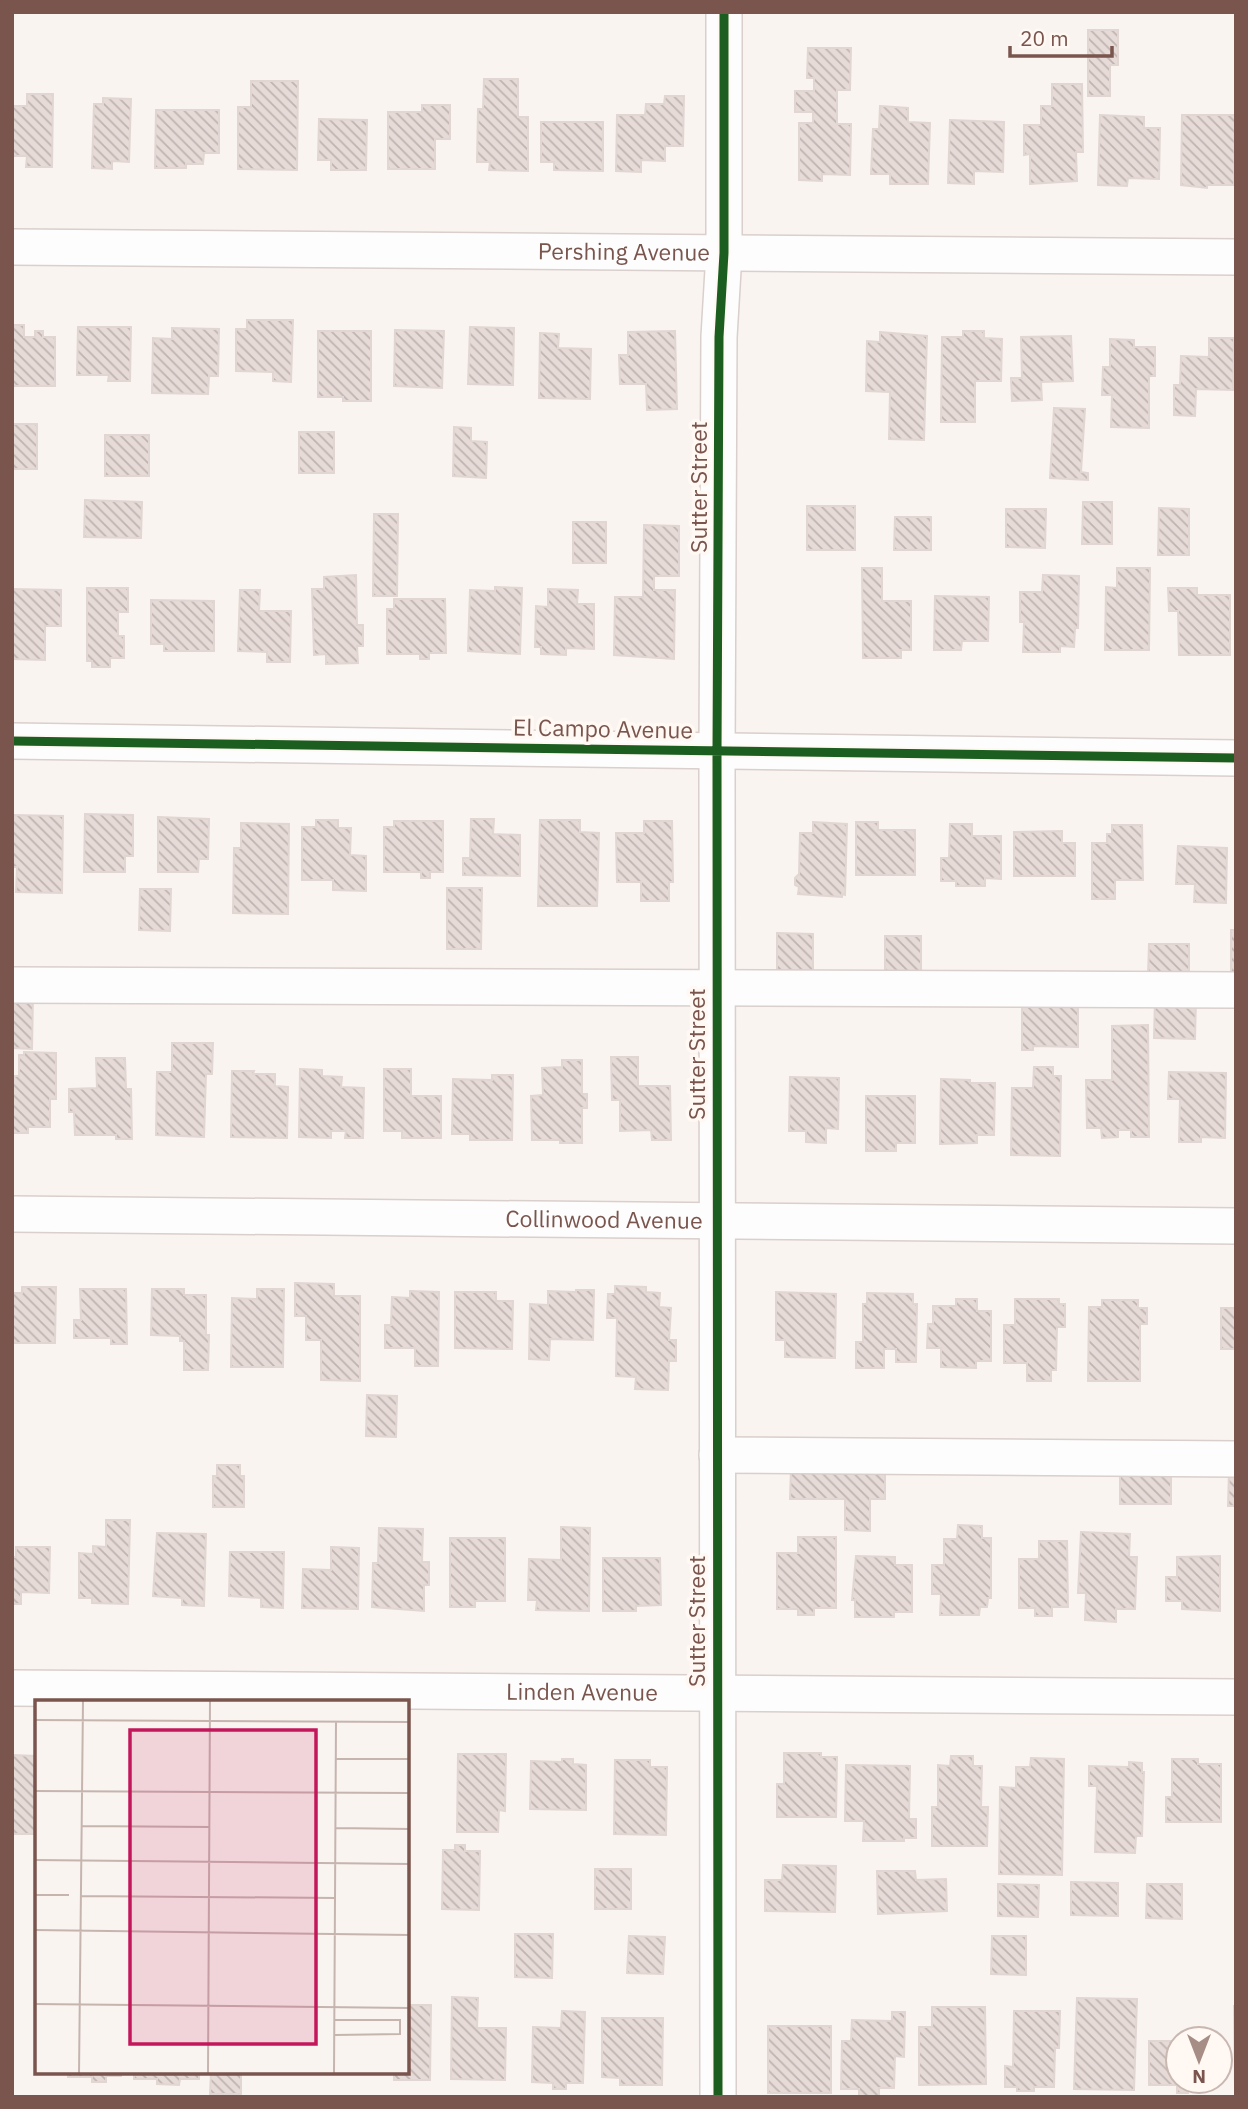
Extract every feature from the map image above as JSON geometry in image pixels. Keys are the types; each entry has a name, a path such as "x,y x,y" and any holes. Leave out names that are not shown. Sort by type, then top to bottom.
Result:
{"street":[{"name":"Sutter Street","path":"718,2097 717,750 719,337 724,253 724,12"},
{"name":"Pershing Avenue","path":"12,247 1236,257"},
{"name":"El Campo Avenue","path":"12,741 1236,758"},
{"path":"12,985 1236,990"},
{"name":"Collinwood Avenue","path":"12,1214 1236,1226"},
{"path":"717,1454 1236,1459"},
{"name":"Linden Avenue","path":"12,1688 1236,1697"}],"building":[{"path":"1088,30 1118,30 1118,65 1110,65 1110,96 1088,96"},
{"path":"808,48 851,48 850,90 837,90 837,124 851,124 850,175 822,174 822,181 799,180 799,123 813,123 813,112 795,112 795,91 814,91 814,78 807,78"},
{"path":"484,79 518,79 518,117 528,117 528,171 489,170 490,162 477,162 478,109 483,109"},
{"path":"251,81 298,81 297,170 238,169 238,107 251,107"},
{"path":"1052,84 1082,84 1083,152 1076,152 1077,181 1030,184 1030,154 1024,155 1024,125 1041,125 1041,106 1052,106"},
{"path":"27,94 53,94 52,167 26,167 27,156 12,156 12,106 27,106"},
{"path":"665,96 684,96 683,146 665,146 665,161 641,160 641,172 616,171 617,115 645,115 646,104 664,104"},
{"path":"103,98 131,99 129,162 112,161 112,169 92,168 94,104 103,104"},
{"path":"422,105 450,105 450,139 435,139 435,169 388,169 388,112 422,112"},
{"path":"880,106 908,108 908,122 930,123 928,184 890,184 890,174 871,174 873,129 879,129"},
{"path":"156,110 219,110 219,153 204,153 203,164 186,164 186,168 155,168"},
{"path":"1100,115 1144,117 1144,128 1160,128 1159,179 1128,178 1127,186 1098,185"},
{"path":"1182,115 1235,115 1234,185 1207,185 1207,188 1181,185"},
{"path":"319,119 367,120 366,170 331,170 331,160 318,160"},
{"path":"950,120 1004,122 1003,172 974,171 974,184 948,183"},
{"path":"541,122 603,122 603,171 554,170 554,162 541,162"},
{"path":"247,320 293,320 291,382 273,381 273,372 236,371 236,329 247,329"},
{"path":"12,325 24,325 24,337 35,337 35,331 43,331 43,337 55,337 55,386 12,386"},
{"path":"78,327 131,327 130,381 108,381 109,375 77,375"},
{"path":"470,327 514,328 513,385 468,384"},
{"path":"172,328 219,329 218,376 209,376 208,394 152,393 153,338 172,339"},
{"path":"395,330 444,331 442,388 394,386"},
{"path":"318,331 371,331 371,401 343,401 343,397 318,397"},
{"path":"675,331 677,409 647,410 646,384 620,384 619,355 628,355 628,332"},
{"path":"963,331 984,331 984,338 1002,339 1001,381 975,381 975,422 941,422 942,337 963,337"},
{"path":"880,332 927,336 924,440 889,439 890,392 866,391 867,341 880,342"},
{"path":"540,333 559,334 558,348 591,349 590,399 539,398"},
{"path":"1071,336 1073,381 1041,382 1042,400 1012,401 1011,378 1022,378 1021,337"},
{"path":"1209,338 1234,338 1233,390 1196,389 1195,416 1174,415 1174,385 1180,385 1181,356 1209,357"},
{"path":"1110,339 1134,340 1134,347 1155,347 1155,376 1149,376 1149,428 1111,427 1112,395 1102,395 1103,367 1110,367"},
{"path":"1054,408 1085,409 1081,472 1088,473 1088,480 1050,478"},
{"path":"12,424 37,424 37,469 12,469"},
{"path":"454,427 471,428 471,441 487,442 486,478 453,476"},
{"path":"299,432 334,432 334,473 299,473"},
{"path":"105,435 149,435 149,476 105,476"},
{"path":"85,500 142,502 141,538 84,537"},
{"path":"1083,502 1112,502 1112,544 1082,544"},
{"path":"807,506 855,506 855,550 807,550"},
{"path":"1159,508 1189,509 1189,555 1158,555"},
{"path":"1006,509 1046,509 1045,548 1006,547"},
{"path":"374,514 398,514 397,596 373,596"},
{"path":"895,517 931,517 931,550 894,550"},
{"path":"573,522 606,522 606,563 573,563"},
{"path":"644,525 679,526 679,576 654,576 654,590 675,590 674,659 614,655 615,597 643,597"},
{"path":"862,568 882,568 882,601 911,601 911,650 901,650 901,658 863,658"},
{"path":"1117,568 1150,568 1149,650 1105,650 1106,587 1117,588"},
{"path":"356,575 357,625 363,625 363,646 357,646 358,663 326,664 326,654 314,655 312,589 324,589 324,577"},
{"path":"1043,575 1079,576 1078,628 1075,628 1074,647 1060,646 1060,652 1023,652 1024,622 1020,622 1020,592 1042,592"},
{"path":"495,587 522,588 520,654 468,651 470,590 495,591"},
{"path":"87,588 128,588 128,612 118,612 118,636 124,636 124,658 110,658 110,667 92,667 92,661 87,661"},
{"path":"1168,588 1197,588 1197,595 1230,595 1230,655 1179,655 1178,611 1169,611"},
{"path":"12,589 61,590 61,626 45,626 45,660 12,659"},
{"path":"548,589 578,590 577,604 594,604 594,649 566,648 566,655 541,654 541,647 535,647 536,606 548,607"},
{"path":"240,590 260,590 259,611 291,611 290,662 267,662 267,652 238,651"},
{"path":"935,596 989,597 988,641 962,641 961,650 934,650"},
{"path":"394,599 445,599 446,653 429,653 429,659 420,659 420,654 387,654 387,609 394,609"},
{"path":"151,600 214,601 214,651 164,651 164,644 151,644"},
{"path":"85,814 133,815 133,856 125,856 125,872 84,872"},
{"path":"12,815 63,816 62,893 16,892 17,867 12,867"},
{"path":"158,817 209,819 208,859 199,859 198,872 158,872"},
{"path":"471,819 494,819 493,834 520,835 520,876 463,875 463,858 470,858"},
{"path":"316,820 338,820 338,828 351,828 350,855 366,856 366,891 333,890 333,880 302,880 302,827 316,827"},
{"path":"540,820 580,820 580,832 599,833 597,906 538,906"},
{"path":"394,821 443,821 443,872 430,872 430,878 421,878 421,872 384,872 384,827 394,827"},
{"path":"644,821 672,821 673,882 669,882 669,901 641,901 641,882 617,882 616,833 644,833"},
{"path":"813,822 847,824 845,895 842,894 842,897 798,894 799,887 795,885 795,878 799,874 800,833 813,833"},
{"path":"856,822 878,822 878,830 915,830 915,875 856,875"},
{"path":"241,823 289,824 288,914 233,913 234,848 241,848"},
{"path":"950,824 972,824 972,836 1001,836 1001,879 985,878 985,886 956,886 956,881 941,881 941,858 949,858"},
{"path":"1112,825 1142,825 1143,880 1115,880 1115,899 1092,899 1092,843 1107,843 1107,834 1112,834"},
{"path":"1062,831 1062,843 1075,843 1075,876 1014,876 1014,832"},
{"path":"1178,846 1227,848 1226,903 1194,902 1195,884 1176,884"},
{"path":"447,888 482,888 481,949 447,949"},
{"path":"140,889 171,889 170,931 139,930"},
{"path":"1231,930 1236,930 1236,973 1231,973"},
{"path":"777,933 813,934 813,974 777,973"},
{"path":"885,936 921,936 921,972 885,972"},
{"path":"1149,944 1189,944 1189,976 1148,975"},
{"path":"12,996 33,996 32,1049 12,1048"},
{"path":"1155,998 1196,998 1195,1039 1154,1038"},
{"path":"1022,999 1078,1000 1078,1047 1033,1046 1033,1050 1022,1050"},
{"path":"1148,1025 1149,1137 1131,1137 1131,1130 1118,1130 1118,1137 1102,1138 1101,1128 1087,1128 1086,1080 1112,1080 1112,1026"},
{"path":"172,1043 213,1043 212,1074 206,1074 204,1137 156,1135 157,1072 172,1072"},
{"path":"24,1052 56,1053 56,1099 50,1099 50,1127 28,1127 28,1133 12,1133 12,1076 19,1076 19,1055 24,1055"},
{"path":"611,1057 638,1057 638,1086 670,1086 671,1140 652,1140 651,1130 620,1131 620,1100 612,1100"},
{"path":"96,1058 125,1058 126,1089 131,1089 132,1139 116,1139 116,1135 75,1135 74,1112 69,1112 69,1089 97,1088"},
{"path":"562,1060 582,1060 582,1094 587,1094 587,1108 582,1108 582,1143 532,1140 531,1096 543,1095 542,1068 562,1067"},
{"path":"1034,1067 1053,1067 1053,1076 1061,1076 1060,1156 1011,1155 1012,1088 1033,1088"},
{"path":"300,1069 322,1070 322,1076 342,1077 341,1087 364,1088 363,1138 345,1138 346,1131 331,1131 331,1138 299,1137"},
{"path":"384,1069 411,1069 411,1096 441,1096 441,1138 402,1138 402,1131 384,1131"},
{"path":"232,1071 275,1074 275,1086 288,1087 287,1138 231,1137"},
{"path":"1169,1072 1226,1073 1225,1138 1201,1137 1201,1142 1179,1142 1180,1099 1168,1099"},
{"path":"492,1075 513,1075 512,1140 470,1140 470,1134 452,1134 453,1079 492,1080"},
{"path":"790,1077 839,1078 838,1129 826,1128 826,1143 806,1142 806,1131 789,1131"},
{"path":"941,1079 995,1083 994,1135 977,1135 977,1143 940,1144"},
{"path":"866,1096 915,1096 915,1143 896,1143 896,1151 866,1151"},
{"path":"295,1283 334,1284 334,1296 360,1296 360,1381 321,1380 321,1340 306,1340 306,1316 295,1316"},
{"path":"615,1286 646,1287 646,1292 660,1293 659,1307 671,1308 669,1340 676,1340 676,1361 669,1361 668,1390 635,1389 636,1377 616,1376 617,1318 607,1318 608,1294 615,1294"},
{"path":"22,1287 56,1287 55,1343 12,1343 12,1293 22,1293"},
{"path":"80,1289 126,1289 127,1344 111,1344 111,1338 74,1338 74,1320 81,1320"},
{"path":"152,1289 184,1289 184,1295 206,1295 208,1370 184,1370 184,1341 180,1341 180,1336 151,1335"},
{"path":"257,1289 284,1289 283,1367 231,1367 232,1298 257,1299"},
{"path":"594,1290 593,1340 550,1339 549,1360 529,1359 530,1304 548,1305 548,1291"},
{"path":"410,1291 439,1292 438,1366 415,1366 415,1348 385,1348 385,1325 391,1325 392,1297 410,1298"},
{"path":"455,1292 496,1292 496,1301 513,1301 512,1349 455,1348"},
{"path":"776,1292 836,1294 835,1358 785,1357 785,1340 776,1340"},
{"path":"867,1293 913,1294 913,1304 917,1304 916,1362 896,1362 896,1349 884,1349 884,1368 856,1368 856,1342 863,1342 863,1304 867,1304"},
{"path":"956,1299 977,1299 977,1311 991,1311 991,1361 976,1361 976,1368 941,1367 941,1348 927,1348 928,1324 933,1324 933,1306 956,1306"},
{"path":"1015,1299 1059,1299 1059,1304 1065,1304 1065,1327 1057,1327 1056,1370 1051,1370 1051,1381 1027,1381 1027,1363 1004,1363 1004,1325 1015,1325"},
{"path":"1102,1300 1138,1300 1138,1308 1147,1308 1147,1324 1140,1324 1140,1381 1088,1381 1089,1307 1102,1307"},
{"path":"1221,1308 1236,1308 1236,1349 1221,1349"},
{"path":"367,1395 397,1396 396,1437 366,1436"},
{"path":"217,1465 240,1465 240,1476 244,1476 244,1507 213,1507 213,1476 217,1476"},
{"path":"885,1467 885,1499 870,1499 870,1531 845,1530 845,1499 790,1499 791,1468"},
{"path":"1120,1469 1171,1472 1171,1504 1120,1504"},
{"path":"1229,1470 1236,1470 1236,1506 1228,1506"},
{"path":"106,1520 130,1520 128,1604 92,1603 92,1598 79,1598 79,1553 93,1554 93,1546 106,1547"},
{"path":"958,1525 982,1526 982,1538 991,1538 991,1598 988,1598 987,1607 980,1607 979,1615 940,1615 941,1594 932,1594 932,1565 944,1565 944,1539 957,1539"},
{"path":"561,1527 590,1528 589,1611 536,1610 537,1600 528,1600 529,1559 561,1560"},
{"path":"379,1528 423,1529 422,1562 429,1562 429,1585 424,1585 424,1611 372,1607 373,1563 378,1563"},
{"path":"1081,1532 1130,1534 1129,1557 1137,1557 1135,1609 1116,1609 1116,1622 1085,1620 1086,1593 1078,1593"},
{"path":"157,1533 206,1534 204,1606 182,1605 182,1598 153,1596"},
{"path":"798,1537 836,1537 836,1608 814,1608 814,1615 798,1615 798,1609 777,1609 777,1553 798,1553"},
{"path":"450,1538 505,1538 505,1601 475,1601 475,1607 450,1607"},
{"path":"1039,1541 1067,1541 1068,1607 1052,1607 1052,1616 1035,1616 1035,1608 1019,1608 1019,1559 1039,1559"},
{"path":"16,1547 50,1547 49,1593 21,1592 21,1604 12,1604 12,1557 16,1557"},
{"path":"331,1547 359,1548 358,1609 302,1608 303,1569 331,1570"},
{"path":"230,1552 284,1552 283,1608 261,1607 261,1598 229,1596"},
{"path":"856,1556 895,1557 895,1565 912,1565 912,1612 894,1612 894,1617 855,1617 855,1600 852,1600"},
{"path":"1220,1556 1220,1611 1182,1609 1182,1601 1166,1601 1166,1577 1177,1577 1177,1557"},
{"path":"603,1558 660,1558 661,1605 636,1606 636,1611 603,1611"},
{"path":"784,1753 821,1753 821,1757 837,1757 836,1817 777,1817 777,1784 784,1784"},
{"path":"458,1754 506,1754 505,1811 499,1810 498,1832 457,1832"},
{"path":"12,1755 35,1756 35,1834 12,1834"},
{"path":"951,1756 973,1756 973,1766 982,1766 981,1807 988,1807 987,1846 932,1846 932,1807 938,1807 938,1765 950,1766"},
{"path":"1031,1758 1064,1759 1062,1875 999,1874 1000,1787 1016,1788 1016,1767 1030,1767"},
{"path":"562,1759 573,1759 573,1764 586,1765 586,1810 530,1809 531,1761 562,1762"},
{"path":"1172,1759 1198,1759 1198,1764 1221,1764 1221,1822 1166,1822 1166,1797 1172,1797"},
{"path":"615,1760 650,1760 650,1767 667,1767 666,1835 614,1834"},
{"path":"1129,1762 1142,1763 1144,1772 1142,1836 1136,1836 1135,1853 1095,1852 1097,1786 1089,1786 1089,1766 1129,1767"},
{"path":"846,1765 910,1766 909,1819 916,1819 916,1838 904,1838 904,1841 863,1841 864,1821 845,1821"},
{"path":"455,1845 465,1845 465,1851 480,1851 479,1910 442,1909 443,1850 455,1850"},
{"path":"783,1865 836,1866 835,1912 765,1911 765,1880 782,1880"},
{"path":"595,1869 631,1869 631,1909 595,1909"},
{"path":"877,1871 915,1871 916,1880 946,1879 947,1911 878,1914"},
{"path":"1071,1882 1118,1883 1118,1916 1071,1915"},
{"path":"998,1884 1039,1885 1038,1917 998,1916"},
{"path":"1147,1884 1182,1884 1182,1919 1146,1918"},
{"path":"515,1934 553,1934 552,1978 515,1977"},
{"path":"629,1936 665,1937 663,1974 627,1973"},
{"path":"992,1936 1026,1936 1026,1975 991,1974"},
{"path":"452,1997 478,1998 477,2028 506,2028 505,2080 451,2079"},
{"path":"1077,1998 1137,1999 1134,2090 1074,2089"},
{"path":"410,2005 431,2005 430,2080 394,2080 394,2074 410,2074"},
{"path":"1236,2006 1236,2087 1235,2087"},
{"path":"932,2007 985,2007 986,2084 919,2085 919,2027 932,2027"},
{"path":"562,2011 585,2012 583,2083 566,2083 566,2089 553,2089 553,2083 532,2082 533,2027 561,2028"},
{"path":"1014,2011 1060,2011 1054,2087 1034,2087 1034,2091 1017,2091 1017,2087 1005,2087 1005,2066 1013,2067"},
{"path":"892,2012 905,2012 904,2057 895,2056 894,2088 879,2088 879,2097 859,2097 859,2089 841,2089 842,2041 851,2041 852,2020 892,2021"},
{"path":"602,2018 663,2018 662,2085 620,2085 620,2078 602,2077"},
{"path":"768,2026 831,2026 831,2093 768,2093"},
{"path":"1149,2041 1164,2041 1164,2085 1149,2085"},
{"path":"68,2074 121,2074 106,2076 106,2082 92,2082 92,2077 68,2077"},
{"path":"134,2074 199,2074 199,2079 180,2079 179,2085 157,2084 157,2079 134,2079"},
{"path":"211,2074 241,2074 241,2094 210,2094"}],"cycle path":[{"path":"718,2097 717,750 719,337 724,253 724,12"},
{"path":"12,741 1236,758"}]}
